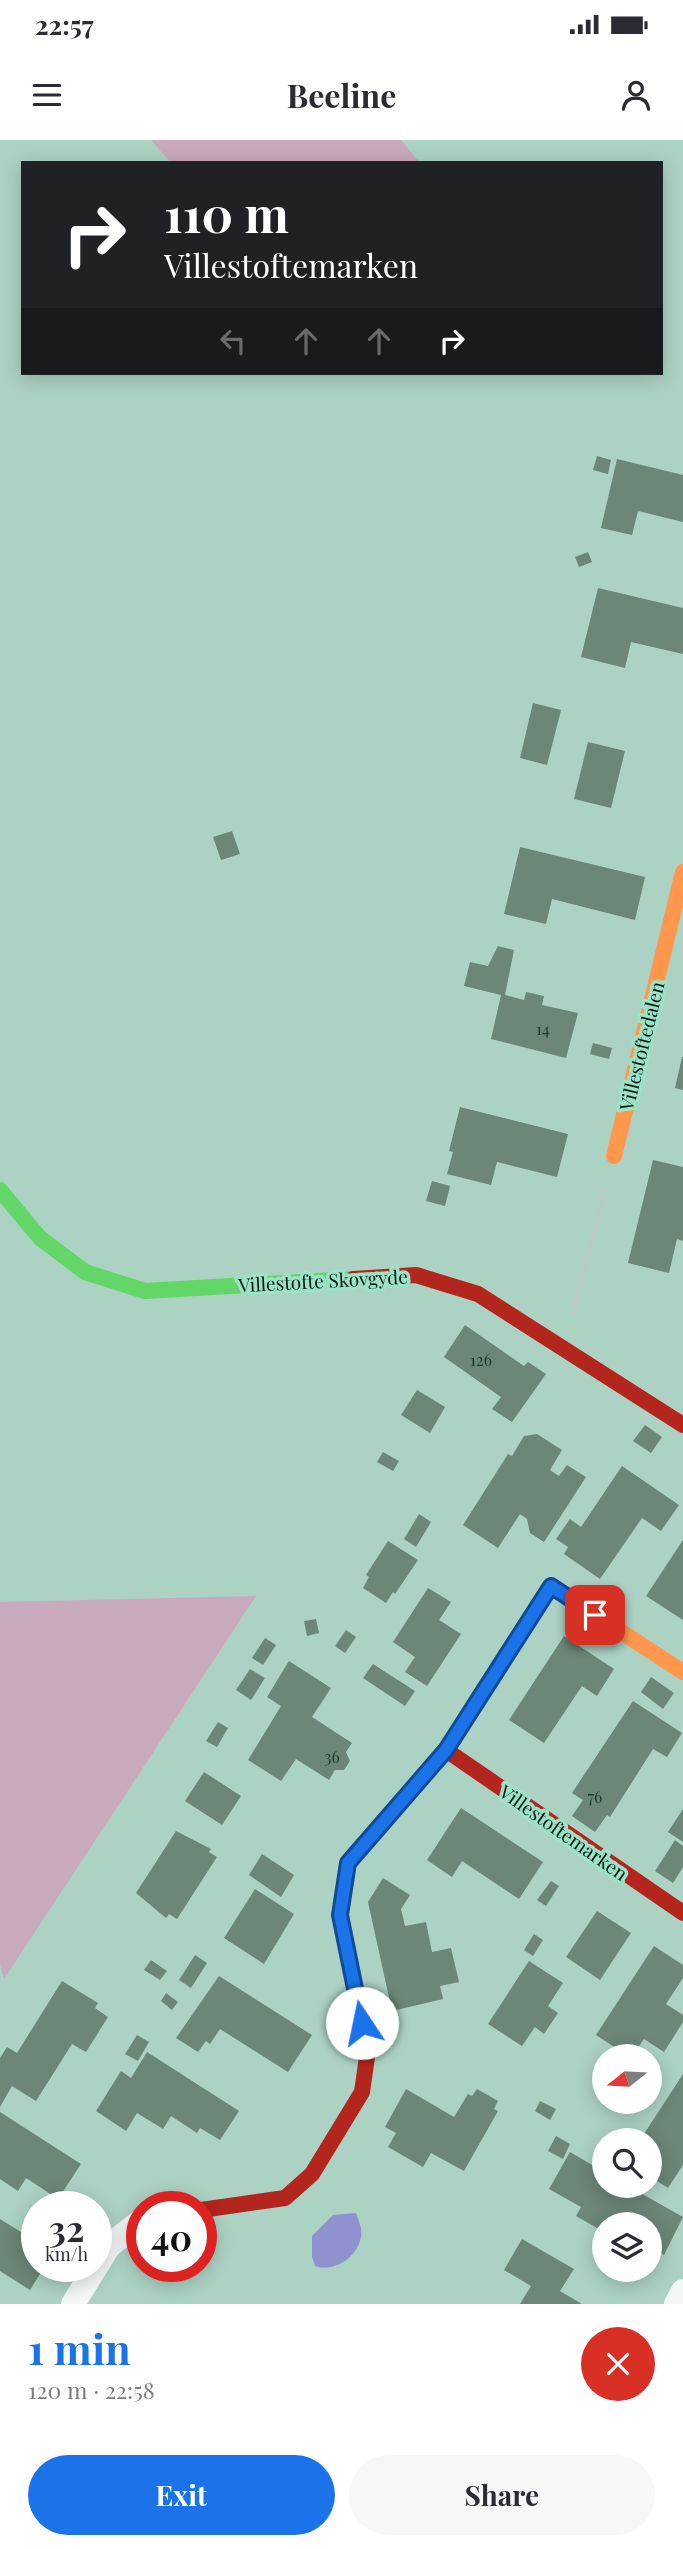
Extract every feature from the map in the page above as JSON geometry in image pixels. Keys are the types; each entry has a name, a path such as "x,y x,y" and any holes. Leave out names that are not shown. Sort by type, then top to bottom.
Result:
{"street":[{"name":"Villestoftedalen","path":"614,1156 675,938 683,872"},
{"name":"Villestofte Skovgyde","path":"0,1190 40,1238 85,1272 145,1291 416,1275 478,1294 565,1347 683,1425"},
{"path":"217,2208 285,2198 312,2174 362,2092 368,2050 340,1915 348,1863 446,1750 551,1586 683,1672"},
{"name":"Villestoftemarken","path":"446,1750 683,1913"},
{"path":"73,2304 109,2246 126,2233"},
{"path":"676,2304 683,2291"}],"path":[{"path":"565,1347 614,1156"}],"shaded area":[{"path":"151,140 401,140 418,161 169,161"},
{"path":"256,1596 4,1979 0,1965 0,1602"}],"water":[{"path":"356,2213 361,2234 353,2254 336,2266 315,2266 312,2236 333,2215"}],"building":[{"path":"597,456 611,460 608,474 593,470"},
{"path":"617,459 683,475 683,522 638,511 632,535 601,528"},
{"path":"588,552 592,562 579,567 575,557"},
{"path":"598,588 683,608 683,654 631,642 625,668 581,657"},
{"path":"533,703 561,710 547,765 520,758"},
{"path":"588,742 625,751 611,808 574,799"},
{"path":"232,831 240,854 221,860 213,837"},
{"path":"520,847 645,877 635,920 552,899 546,924 504,914"},
{"path":"498,946 514,950 505,995 524,1000 526,992 544,996 542,1005 578,1013 566,1058 491,1039 501,995 464,986 470,962 488,966"},
{"path":"593,1043 612,1048 609,1059 590,1054"},
{"path":"683,1057 683,1090 675,1088"},
{"path":"460,1107 568,1134 557,1177 497,1162 491,1185 447,1174 453,1152 449,1151"},
{"path":"653,1160 683,1167 683,1241 677,1239 669,1273 628,1263"},
{"path":"432,1181 450,1186 445,1206 426,1201"},
{"path":"465,1325 524,1366 528,1362 546,1374 512,1422 492,1409 501,1397 444,1357"},
{"path":"417,1390 445,1407 430,1433 401,1415"},
{"path":"645,1425 662,1437 651,1453 633,1441"},
{"path":"537,1434 562,1450 550,1470 559,1476 567,1465 586,1477 544,1542 530,1533 527,1519 520,1514 498,1548 463,1525 508,1454 512,1456 524,1436"},
{"path":"383,1452 399,1461 393,1471 377,1462"},
{"path":"622,1466 679,1505 661,1531 642,1518 600,1579 564,1554 568,1547 556,1539 570,1519 581,1527"},
{"path":"419,1514 431,1522 416,1547 404,1539"},
{"path":"683,1540 683,1620 646,1596"},
{"path":"388,1541 418,1560 386,1603 363,1588 369,1577 366,1575"},
{"path":"428,1588 451,1602 439,1620 461,1634 427,1686 405,1672 415,1657 393,1642"},
{"path":"316,1619 319,1633 307,1636 304,1621"},
{"path":"346,1630 356,1637 345,1653 335,1646"},
{"path":"564,1636 614,1669 597,1696 582,1686 544,1743 509,1720"},
{"path":"265,1638 276,1645 263,1665 252,1658"},
{"path":"289,1661 331,1688 312,1717 352,1743 346,1752 350,1761 344,1770 335,1770 329,1780 296,1759 281,1781 248,1760 281,1706 267,1697"},
{"path":"373,1664 415,1691 405,1706 363,1678"},
{"path":"250,1669 265,1678 251,1700 236,1690"},
{"path":"651,1677 674,1693 663,1709 641,1692"},
{"path":"633,1701 682,1733 667,1757 653,1749 610,1817 607,1815 595,1832 572,1816 583,1800 572,1793"},
{"path":"218,1722 228,1728 217,1747 206,1741"},
{"path":"204,1772 241,1796 222,1825 185,1801"},
{"path":"461,1808 543,1862 519,1899 462,1861 452,1877 427,1860"},
{"path":"683,1809 683,1842 668,1832"},
{"path":"176,1831 211,1849 209,1852 217,1857 177,1919 169,1914 166,1918 136,1893"},
{"path":"675,1840 683,1846 683,1867 673,1883 655,1871"},
{"path":"262,1854 294,1875 281,1897 249,1875"},
{"path":"383,1878 410,1895 401,1909 405,1926 426,1922 432,1952 451,1948 459,1982 440,1986 443,1999 392,2011 368,1902"},
{"path":"551,1881 559,1886 546,1906 537,1900"},
{"path":"255,1889 294,1914 264,1964 224,1938"},
{"path":"597,1911 631,1933 600,1980 566,1957"},
{"path":"534,1934 543,1940 533,1956 524,1950"},
{"path":"654,1946 683,1965 683,1978 666,2004 683,2015 683,2022 664,2052 662,2044 652,2044 644,2039 640,2044 610,2044 596,2035"},
{"path":"195,1955 207,1963 191,1988 179,1980"},
{"path":"151,1960 167,1971 160,1980 144,1970"},
{"path":"529,1961 563,1983 548,2006 558,2013 544,2034 535,2027 522,2046 488,2024"},
{"path":"219,1976 312,2035 288,2072 220,2029 210,2044 206,2041 198,2052 176,2038"},
{"path":"62,1981 98,2003 95,2008 108,2017 86,2052 72,2044 36,2101 12,2086 0,2107 0,2058 7,2047 17,2053"},
{"path":"166,1993 178,2002 172,2010 161,2001"},
{"path":"137,2035 149,2042 138,2061 125,2054"},
{"path":"147,2052 239,2111 220,2140 200,2128 197,2133 171,2116 163,2129 137,2113 126,2131 96,2111 121,2071 131,2078"},
{"path":"683,2074 683,2165 668,2188 662,2184 662,2128 648,2128 657,2114 662,2114 662,2106"},
{"path":"406,2089 454,2117 468,2094 472,2096 477,2089 498,2101 494,2109 498,2111 464,2171 431,2153 423,2167 388,2147 396,2133 385,2127"},
{"path":"540,2101 556,2109 550,2120 535,2111"},
{"path":"0,2112 81,2164 63,2191 46,2191 26,2178 18,2191 0,2179"},
{"path":"556,2136 570,2144 563,2159 548,2151"},
{"path":"570,2152 592,2165 592,2198 649,2198 683,2217 664,2255 662,2212 592,2212 592,2225 576,2216 581,2207 549,2189"},
{"path":"0,2219 21,2232 21,2282 35,2282 30,2290 0,2271"},
{"path":"522,2239 574,2269 560,2291 582,2304 520,2304 531,2286 504,2270"}],"traffic: fast":[{"path":"0,1190 40,1238 85,1272 145,1291 353,1279"}],"traffic: slow":[{"path":"614,1156 683,872"},
{"path":"418,1782 446,1750 551,1586 683,1672"}],"traffic: jam":[{"path":"353,1279 416,1275 478,1294 683,1425"},
{"path":"446,1750 683,1913"},
{"path":"217,2208 285,2198 312,2174 362,2092 368,2050 340,1915 348,1863 418,1782"}],"route":[{"path":"362,2023 340,1915 348,1863 446,1750 551,1586 595,1615"}]}
